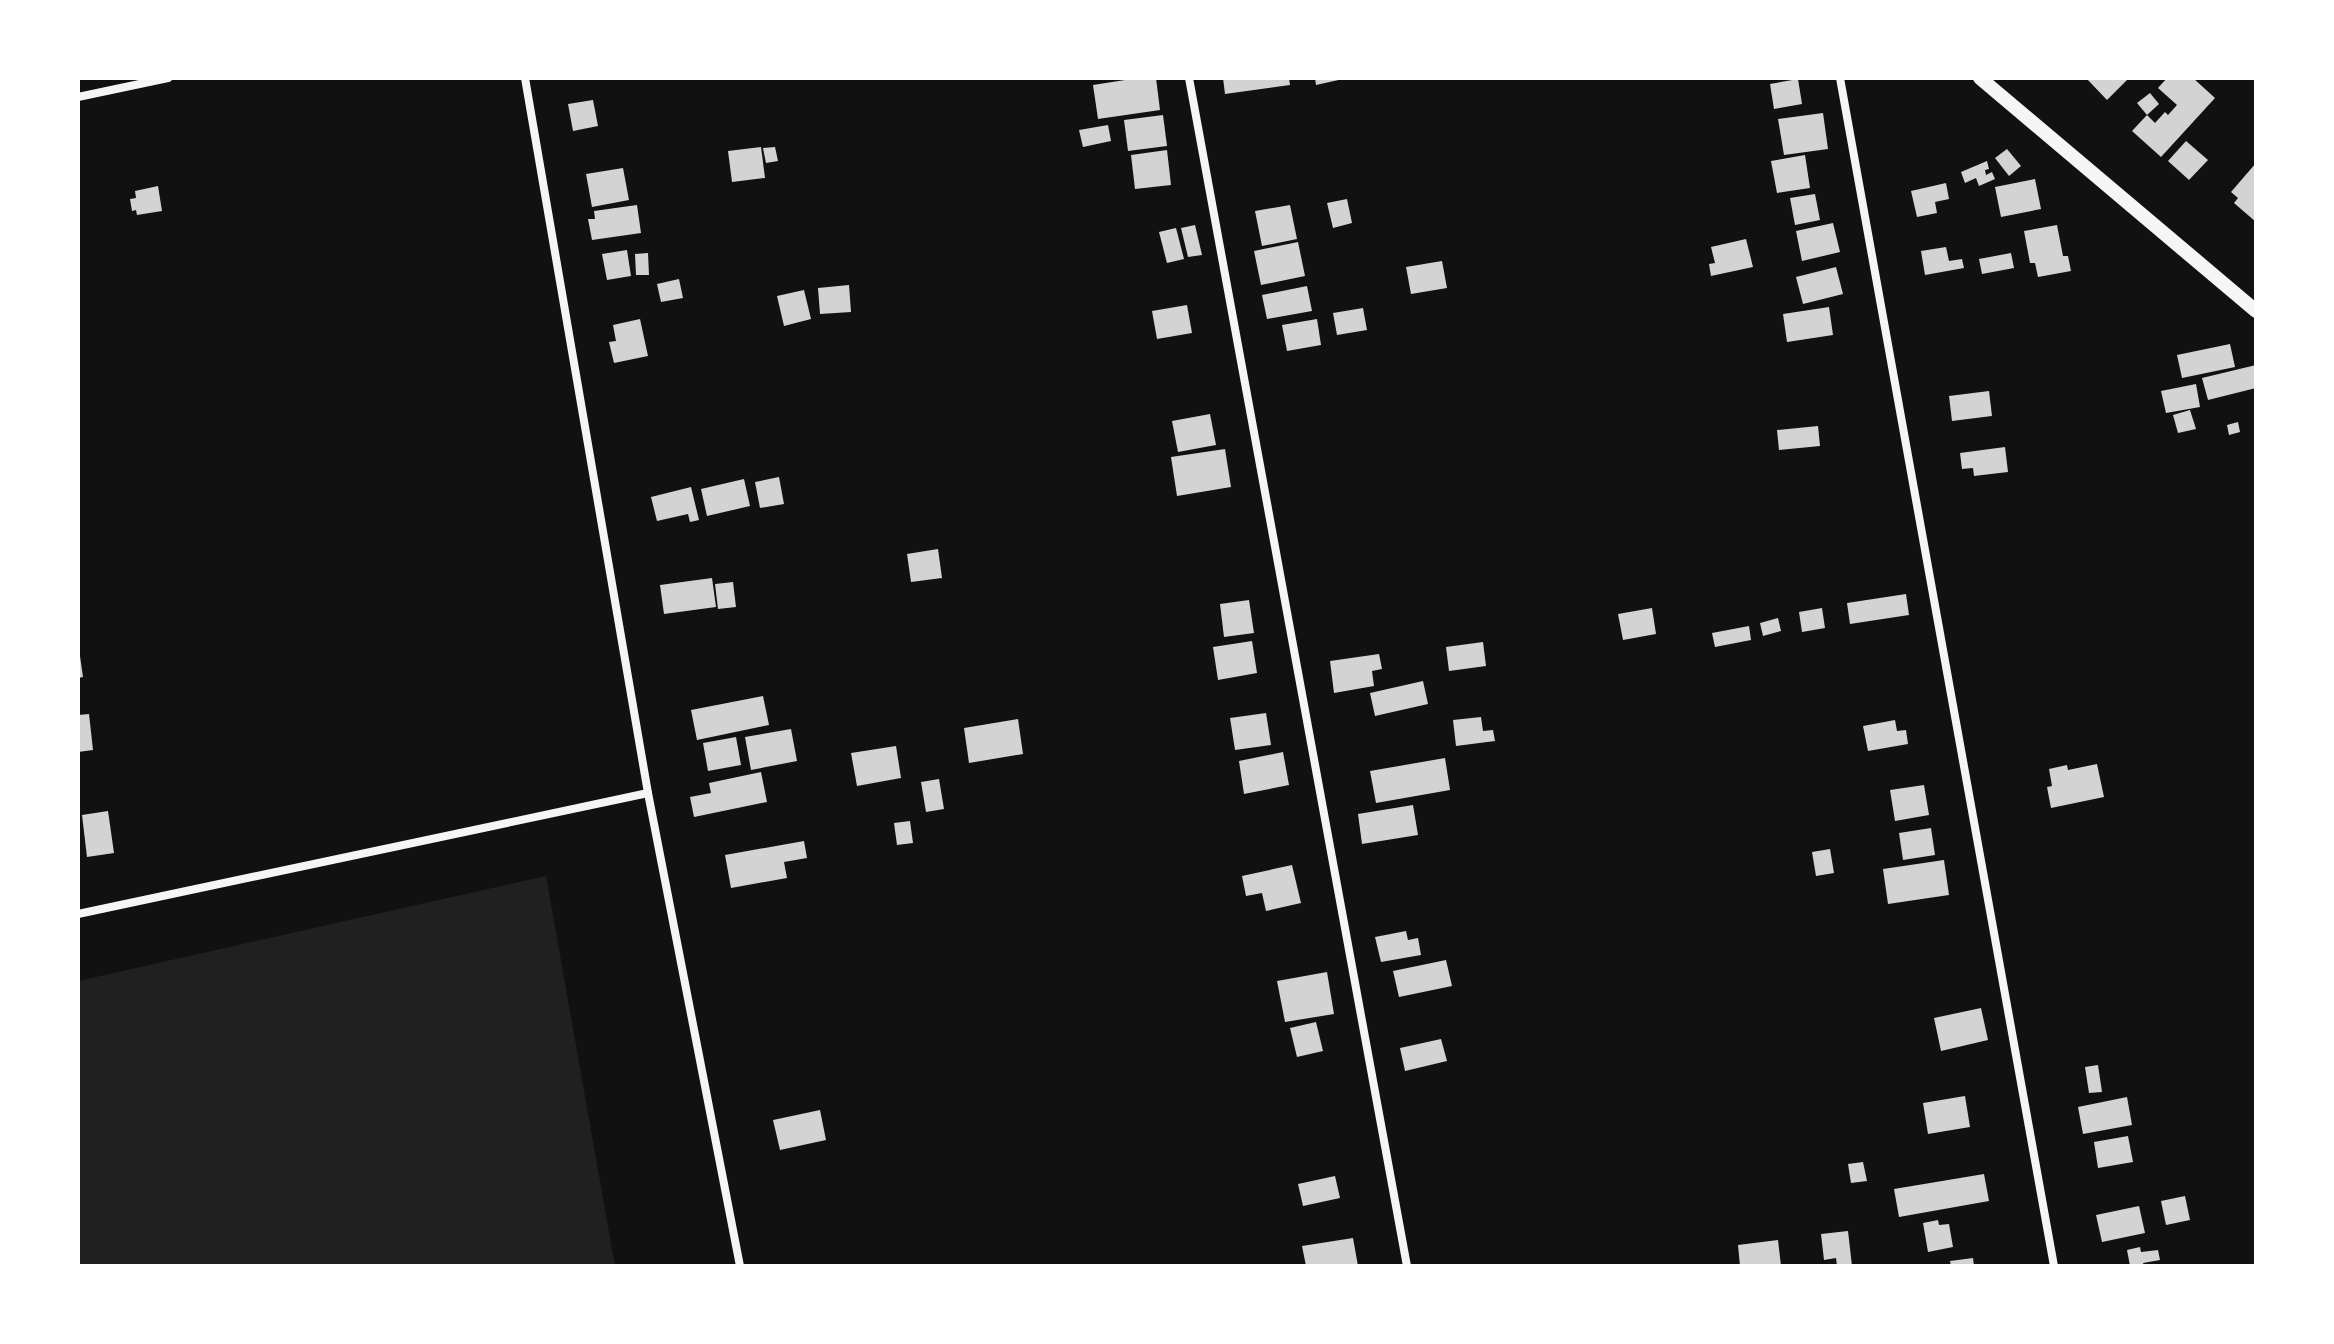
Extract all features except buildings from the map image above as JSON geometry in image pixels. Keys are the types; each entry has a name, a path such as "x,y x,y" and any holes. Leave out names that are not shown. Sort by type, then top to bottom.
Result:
{"street":[{"path":"78,97 168,78"},
{"path":"525,78 648,793 740,1266"},
{"path":"1189,78 1407,1266"},
{"path":"1840,78 2054,1266"},
{"path":"1980,78 2256,311"},
{"path":"78,914 648,793"}],"shaded area":[{"path":"546,876 615,1266 78,1266 78,981"}]}
